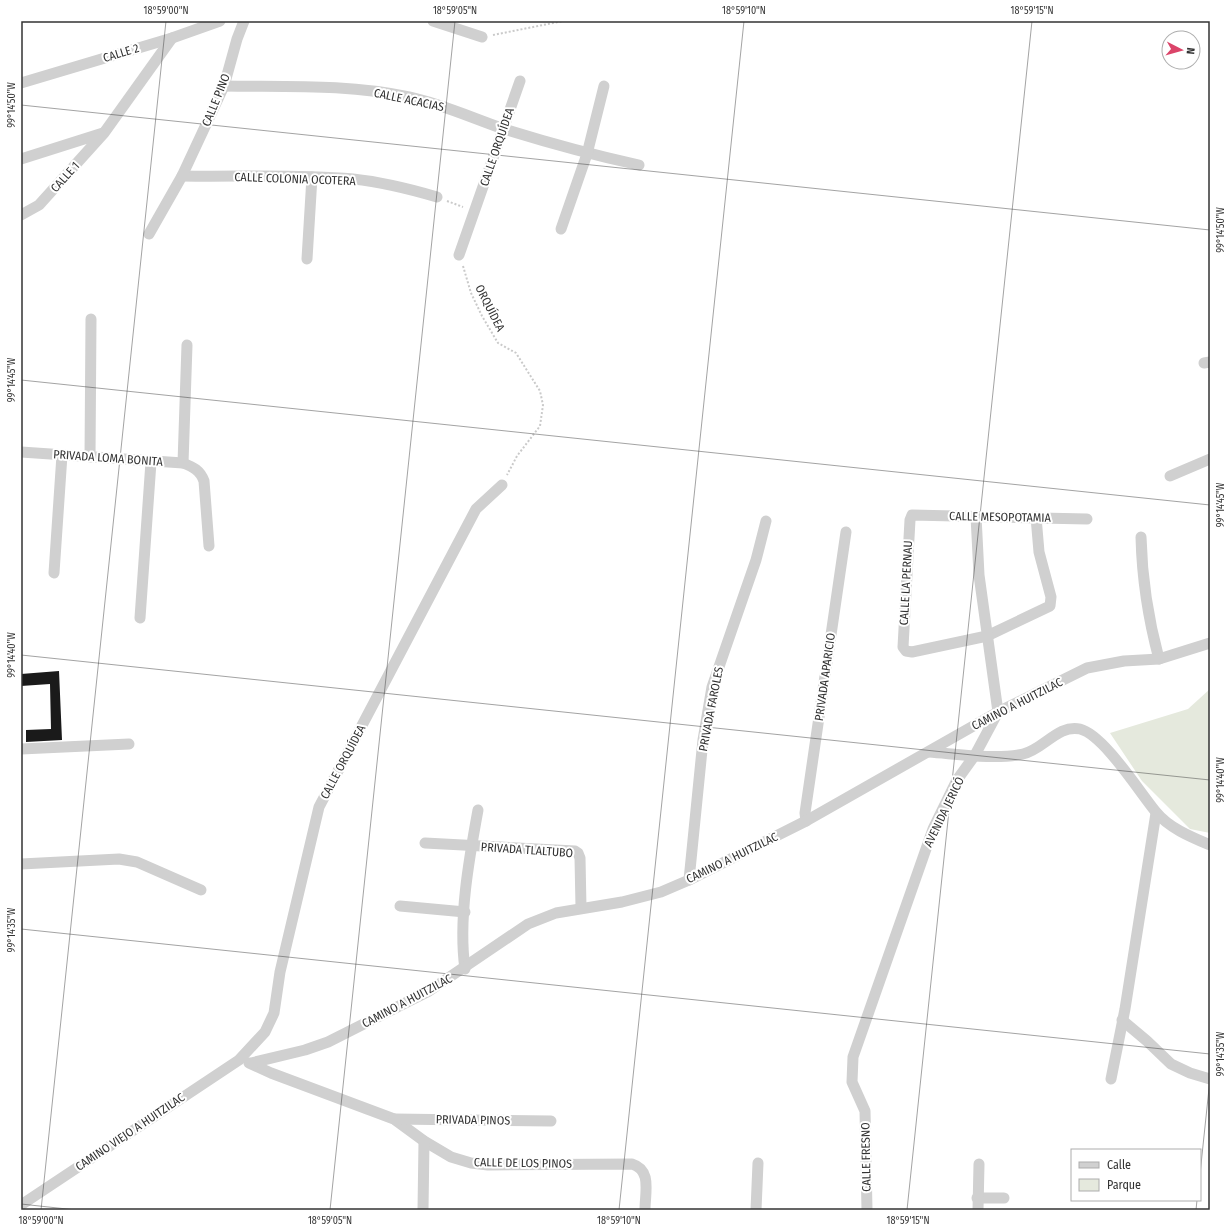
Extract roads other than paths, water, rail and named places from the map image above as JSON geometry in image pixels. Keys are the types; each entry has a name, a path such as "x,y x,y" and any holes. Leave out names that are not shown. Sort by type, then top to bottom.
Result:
{"street":[{"name":"CALLE 2","path":"21,83 172,38 220,21"},
{"name":"CALLE PINO","path":"149,234 182,176 224,86 237,39 244,21"},
{"path":"433,21 452,24 482,36"},
{"name":"CALLE 1","path":"21,215 39,205 104,133 172,38"},
{"name":"CALLE ORQUÍDEA","path":"459,255 520,81"},
{"name":"CALLE ACACIAS","path":"224,86 350,88 408,97 447,107 503,128 587,154 639,165"},
{"path":"561,229 587,154 604,86"},
{"name":"CALLE 1","path":"21,159 104,133"},
{"name":"CALLE COLONIA OCOTERA","path":"182,176 312,177 354,180 410,190 437,197"},
{"path":"307,259 312,177"},
{"path":"90,457 91,319"},
{"path":"183,463 187,345"},
{"name":"PRIVADA LOMA BONITA","path":"21,452 62,456 183,463 194,467 202,475 204,481 208,546"},
{"path":"54,573 62,456"},
{"path":"1170,476 1210,458"},
{"path":"140,618 151,462"},
{"name":"CALLE ORQUÍDEA","path":"239,1060 265,1032 274,1013 280,972 319,807 476,509 502,485"},
{"name":"CALLE MESOPOTAMIA","path":"912,515 1087,519"},
{"name":"CALLE LA PERNAU","path":"912,515 910,520 903,647 906,651 912,652 987,636"},
{"path":"976,516 978,575 998,712"},
{"path":"987,636 1046,608 1051,602 1039,552 1036,517"},
{"name":"PRIVADA FAROLES","path":"689,880 703,740 712,687 756,560 766,520"},
{"name":"PRIVADA APARICIO","path":"806,821 805,813 846,532"},
{"path":"1141,537 1143,582 1150,626 1158,659"},
{"name":"CAMINO A HUITZILAC","path":"251,1063 305,1050 328,1042 429,991 464,969 528,924 556,913 581,907 622,902 654,893 689,880 806,821 998,712 1087,668 1124,661 1158,659 1210,643"},
{"name":"AVENIDA JERICÓ","path":"852,1082 853,1057 856,1044 933,829 957,780 975,755 998,712"},
{"path":"929,752 975,755 1024,754 1037,748 1054,735 1070,729 1079,729 1086,732 1124,769 1156,813 1176,829 1210,845"},
{"path":"21,748 129,744"},
{"path":"425,843 472,846 478,810"},
{"path":"1111,1079 1156,813"},
{"name":"PRIVADA TLALTUBO","path":"464,969 462,949 472,846 575,851 578,853 580,858 581,907"},
{"path":"21,864 119,859 137,862 201,890"},
{"path":"400,906 465,912"},
{"path":"1122,1020 1171,1064 1190,1073 1210,1079"},
{"name":"CALLE DE LOS PINOS","path":"239,1060 251,1063 271,1073 394,1119 424,1141 451,1157 478,1165 632,1164 640,1166 644,1171 646,1181 645,1210"},
{"name":"CAMINO VIEJO A HUITZILAC","path":"21,1205 239,1060"},
{"name":"CALLE FRESNO","path":"852,1082 865,1112 867,1210"},
{"name":"PRIVADA PINOS","path":"394,1119 551,1121"},
{"path":"423,1210 424,1141"},
{"path":"756,1210 758,1163"},
{"path":"978,1210 977,1198 979,1164"},
{"path":"977,1198 1004,1198"}]}
